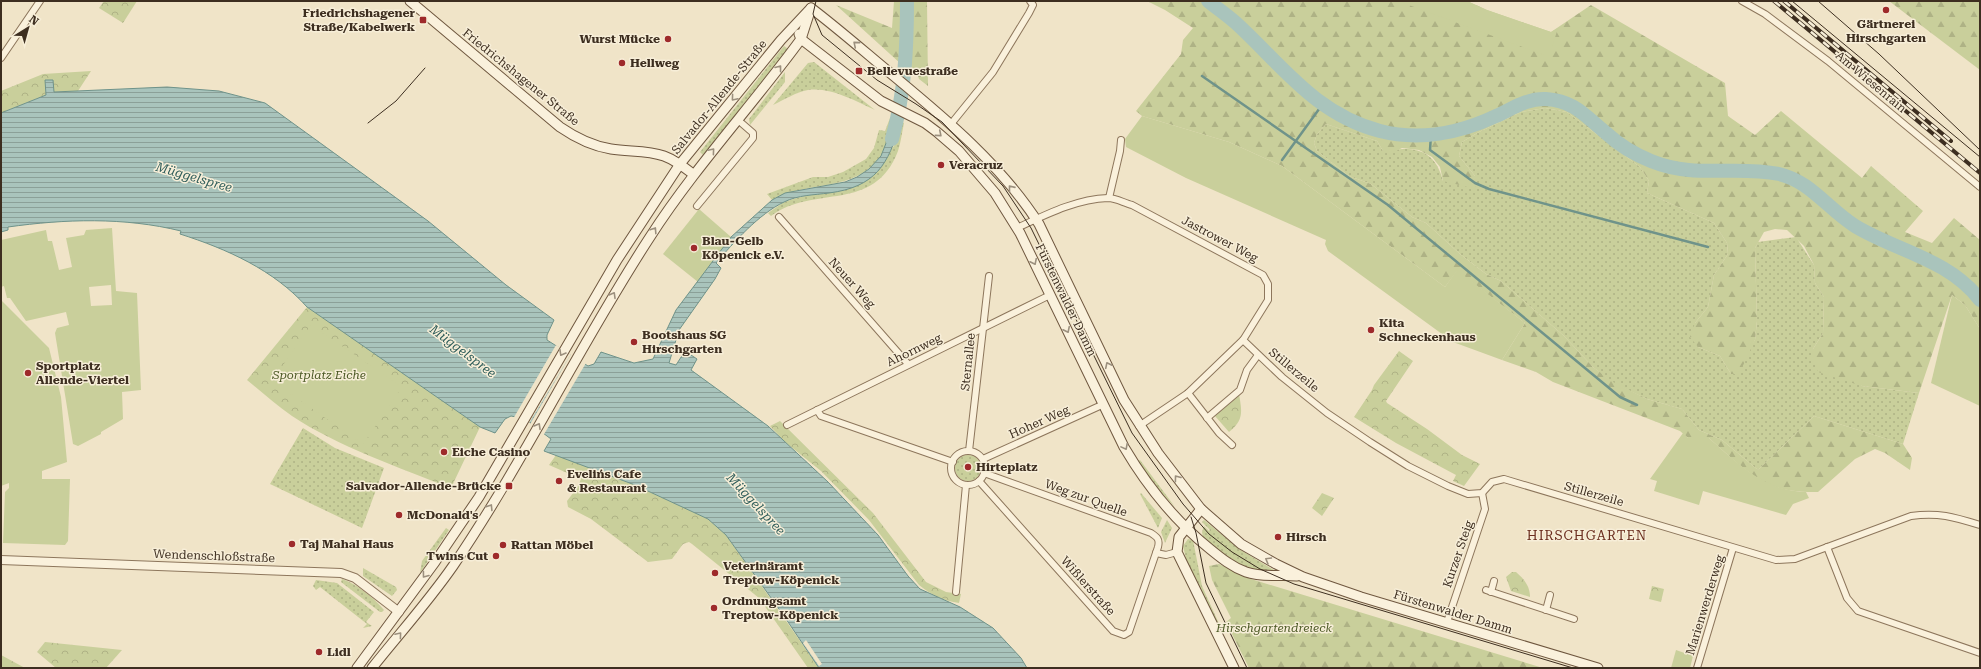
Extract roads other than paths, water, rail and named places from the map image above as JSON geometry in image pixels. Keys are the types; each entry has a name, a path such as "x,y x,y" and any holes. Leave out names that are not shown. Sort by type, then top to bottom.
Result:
{"main road":[{"name":"Friedrichshagener Straße","path":"410,1 572,136 599,146 656,154 680,164 693,174"},
{"name":"Salvador-Allende-Straße","path":"399,612 449,543 505,452 617,260 680,164 812,5"},
{"name":"Fürstenwalder Damm","path":"812,5 951,124 1007,182 1035,219 1124,400 1139,426 1201,509 1242,544 1276,564 1303,577 1361,597 1598,668"},
{"path":"372,668 452,566 519,460 633,262 673,201 693,174 738,120 801,39 812,5"},
{"name":"Fürstenwalder Damm","path":"794,26 801,39 868,92 893,107 925,123 959,152 995,193 1017,228 1124,447 1140,473 1185,529 1224,560 1246,572 1265,576 1303,577"},
{"path":"1201,509 1178,540 1177,552 1234,668"},
{"path":"357,668 399,612"},
{"name":"Wendenschloßstraße","path":"399,612 411,620"}],"street":[{"path":"1,58 40,1"},
{"path":"951,124 993,72 1029,13 1033,5 1030,1"},
{"name":"Am Wiesenrain","path":"1742,1 1765,14 1816,52 1980,187"},
{"path":"697,206 753,138 753,133 738,120"},
{"path":"1109,198 1120,151 1121,140"},
{"name":"Jastrower Weg","path":"1017,228 1035,219 1073,206 1109,198 1132,205 1263,275 1268,284 1268,300 1243,340 1188,393 1139,426"},
{"name":"Neuer Weg","path":"779,216 908,364"},
{"name":"Sternallee","path":"970,451 989,276"},
{"name":"Ahornweg","path":"787,425 1050,295"},
{"name":"Stillerzeile","path":"1243,340 1282,377 1327,413 1408,466 1448,486 1468,494 1482,493 1492,482 1504,479 1734,548 1775,559 1791,560 1911,516 1930,513 1948,515 1980,525"},
{"path":"1207,418 1240,390 1247,370 1258,354"},
{"path":"1188,393 1219,433 1232,445"},
{"name":"Hoher Weg","path":"983,459 1104,404"},
{"path":"817,410 821,416 953,462"},
{"path":"970,451 983,459 985,466 984,473 980,480 971,485 962,483 954,477 952,472 953,462 957,455 970,451"},
{"name":"Weg zur Quelle","path":"984,473 1156,536"},
{"name":"Wißlerstraße","path":"980,480 1113,631 1118,634 1124,635 1132,627 1159,542 1156,536"},
{"path":"956,592 966,484"},
{"name":"Kurzer Steig","path":"1447,622 1485,508 1482,493"},
{"path":"1827,547 1847,598 1858,611 1980,653"},
{"name":"Marienwerderweg","path":"1698,668 1734,548"},
{"path":"1156,553 1166,555 1177,552"},
{"name":"Wendenschloßstraße","path":"1,560 341,573 355,578 399,612"},
{"path":"1494,581 1488,591 1574,619"},
{"path":"1546,610 1550,594"}],"water":[{"name":"Müggelspree","path":"45,80 53,80 54,92 167,87 219,91 265,103 428,221 506,285 554,320 547,335 547,340 588,366 594,364 601,352 634,363 653,359 676,310 731,237 772,200 785,193 845,182 857,177 869,169 881,156 895,120 900,122 896,137 885,162 869,179 845,190 800,197 784,202 756,221 739,238 716,263 721,268 715,279 679,330 669,363 676,365 685,351 697,359 691,370 768,426 828,482 878,535 908,576 920,589 960,607 993,628 1021,658 1027,668 819,668 726,535 708,519 635,485 544,451 551,439 543,433 546,427 530,423 519,412 516,417 511,416 505,419 495,433 480,427 307,307 280,282 249,262 198,240 180,234 181,231 138,223 116,221 51,222 8,227 8,230 1,232 1,113 46,95"}],"waterway":[{"path":"892,139 900,105 904,70 907,1"},
{"path":"1208,1 1226,14 1301,86 1318,100 1337,113 1357,123 1380,131 1395,134 1439,134 1482,122 1532,100 1556,100 1579,110 1622,145 1639,156 1651,161 1667,166 1699,171 1763,172 1779,174 1790,178 1810,189 1855,226 1871,235 1938,265 1967,286 1980,300"},
{"path":"1202,76 1388,205 1620,397 1637,405"},
{"path":"1282,160 1322,105"},
{"path":"1431,135 1430,150 1475,183 1489,189 1708,247"}],"tram line":[{"path":"816,1 813,14 822,35 877,80 942,122 1003,186 1031,228 1132,433 1183,504 1209,534 1232,552 1260,569 1294,584 1573,668"},
{"path":"1792,1 1980,157"},
{"path":"1818,1 1879,54 1980,150"},
{"path":"368,123 396,101 425,68"},
{"path":"1191,517 1196,533 1206,583 1247,668"}],"railway":[{"path":"1774,1 1980,173"},
{"path":"1784,1 1951,141"}],"place":[{"name":"Gärtnerei Hirschgarten","path":"1886,10"},
{"name":"Friedrichshagener Straße/Kabelwerk","path":"423,20"},
{"name":"Wurst Mücke","path":"668,39"},
{"name":"Hellweg","path":"622,63"},
{"name":"Bellevuestraße","path":"859,71"},
{"name":"Veracruz","path":"941,165"},
{"name":"Blau-Gelb Köpenick e.V.","path":"694,248"},
{"name":"Kita Schneckenhaus","path":"1371,330"},
{"name":"Bootshaus SG Hirschgarten","path":"634,342"},
{"name":"Sportplatz Allende-Viertel","path":"28,373"},
{"name":"Eiche Casino","path":"444,452"},
{"name":"Hirteplatz","path":"968,467"},
{"name":"Evelin´s Cafe & Restaurant","path":"559,481"},
{"name":"Salvador-Allende-Brücke","path":"509,486"},
{"name":"McDonald's","path":"399,515"},
{"name":"Hirsch","path":"1278,537"},
{"name":"Taj Mahal Haus","path":"292,544"},
{"name":"Rattan Möbel","path":"503,545"},
{"name":"Twins Cut","path":"496,556"},
{"name":"Veterinäramt Treptow-Köpenick","path":"715,573"},
{"name":"Ordnungsamt Treptow-Köpenick","path":"714,608"},
{"name":"Lidl","path":"319,652"}],"district":[{"name":"HIRSCHGARTEN","path":"1587,535"}],"park label":[{"name":"Sportplatz Eiche","path":"319,375"},
{"name":"Hirschgartendreieck","path":"1274,628"}]}
